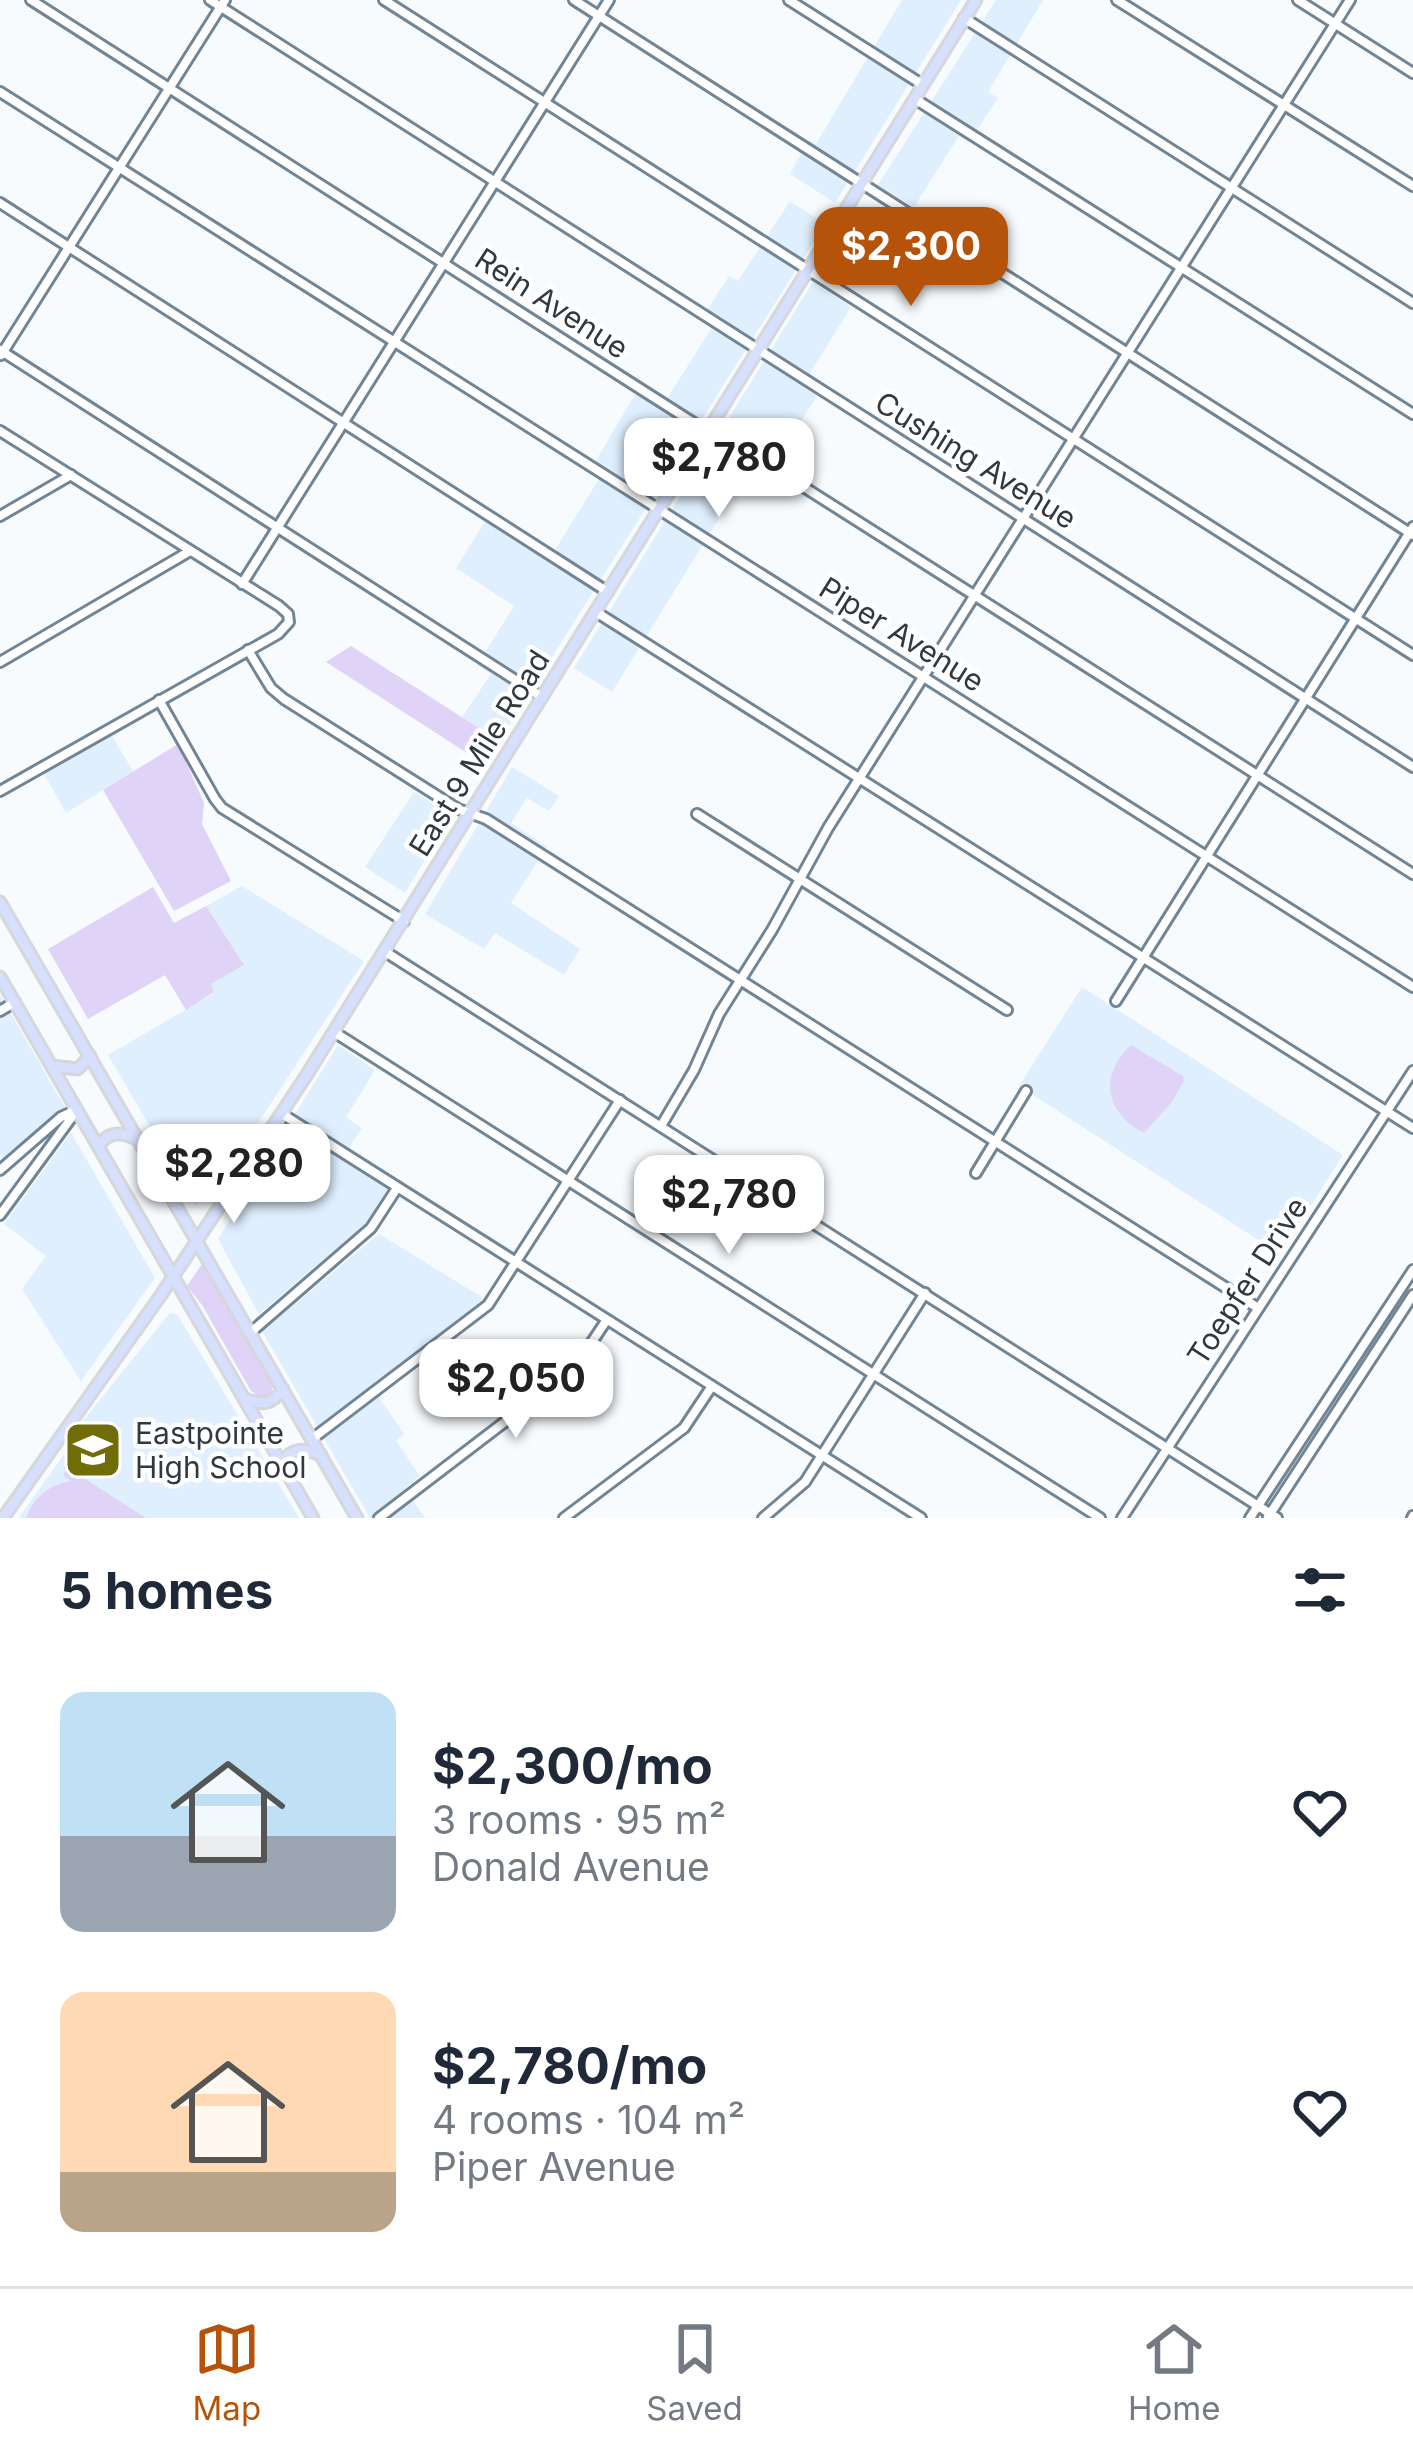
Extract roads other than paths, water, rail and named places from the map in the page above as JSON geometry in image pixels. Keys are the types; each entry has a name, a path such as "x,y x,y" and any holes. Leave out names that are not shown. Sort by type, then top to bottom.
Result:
{"main road":[{"name":"East 9 Mile Road","path":"3,1518 282,1114 976,0"},
{"path":"0,902 357,1518"},
{"path":"0,976 313,1518"},
{"path":"52,1066 78,1069 90,1056"},
{"path":"98,1146 115,1133 139,1140"},
{"path":"244,1399 271,1402 283,1389"},
{"path":"282,1463 299,1449 321,1455"}],"street":[{"name":"Rein Avenue","path":"32,0 1413,874"},
{"name":"Cushing Avenue","path":"210,0 223,3 494,183 1413,767"},
{"path":"384,0 1413,655"},
{"path":"574,0 1412,531 1116,1001"},
{"path":"242,584 609,0"},
{"path":"789,0 923,86"},
{"path":"1118,0 1413,186"},
{"path":"1298,0 1413,73"},
{"path":"661,1126 719,1014 828,827 1350,0"},
{"path":"223,3 1,352 542,697"},
{"path":"964,19 1413,303"},
{"name":"Piper Avenue","path":"0,92 1413,987"},
{"path":"915,99 1413,414"},
{"path":"0,203 608,592"},
{"path":"0,431 288,614 289,622 266,641 0,791"},
{"path":"0,517 71,475"},
{"path":"0,662 190,551"},
{"path":"596,612 1413,1129"},
{"path":"248,650 271,688 284,699 470,814 486,819 1258,1308"},
{"path":"159,700 222,808 404,921"},
{"path":"697,814 1007,1010"},
{"path":"384,951 1271,1517 1413,1295"},
{"path":"0,1011 15,1002"},
{"path":"334,1032 1100,1518"},
{"name":"Toepfer Drive","path":"1122,1518 1413,1071"},
{"path":"976,1173 1026,1091"},
{"path":"312,1439 488,1305 620,1100"},
{"path":"0,1169 77,1110"},
{"path":"0,1215 77,1110"},
{"path":"282,1114 921,1518"},
{"path":"250,1333 371,1228 397,1188"},
{"path":"1250,1518 1413,1270"},
{"path":"763,1518 806,1482 925,1293"},
{"path":"379,1518 574,1369 606,1321"},
{"path":"564,1518 685,1428 712,1386"}],"place":[{"name":"Eastpointe High School","path":"93,1450"}]}
